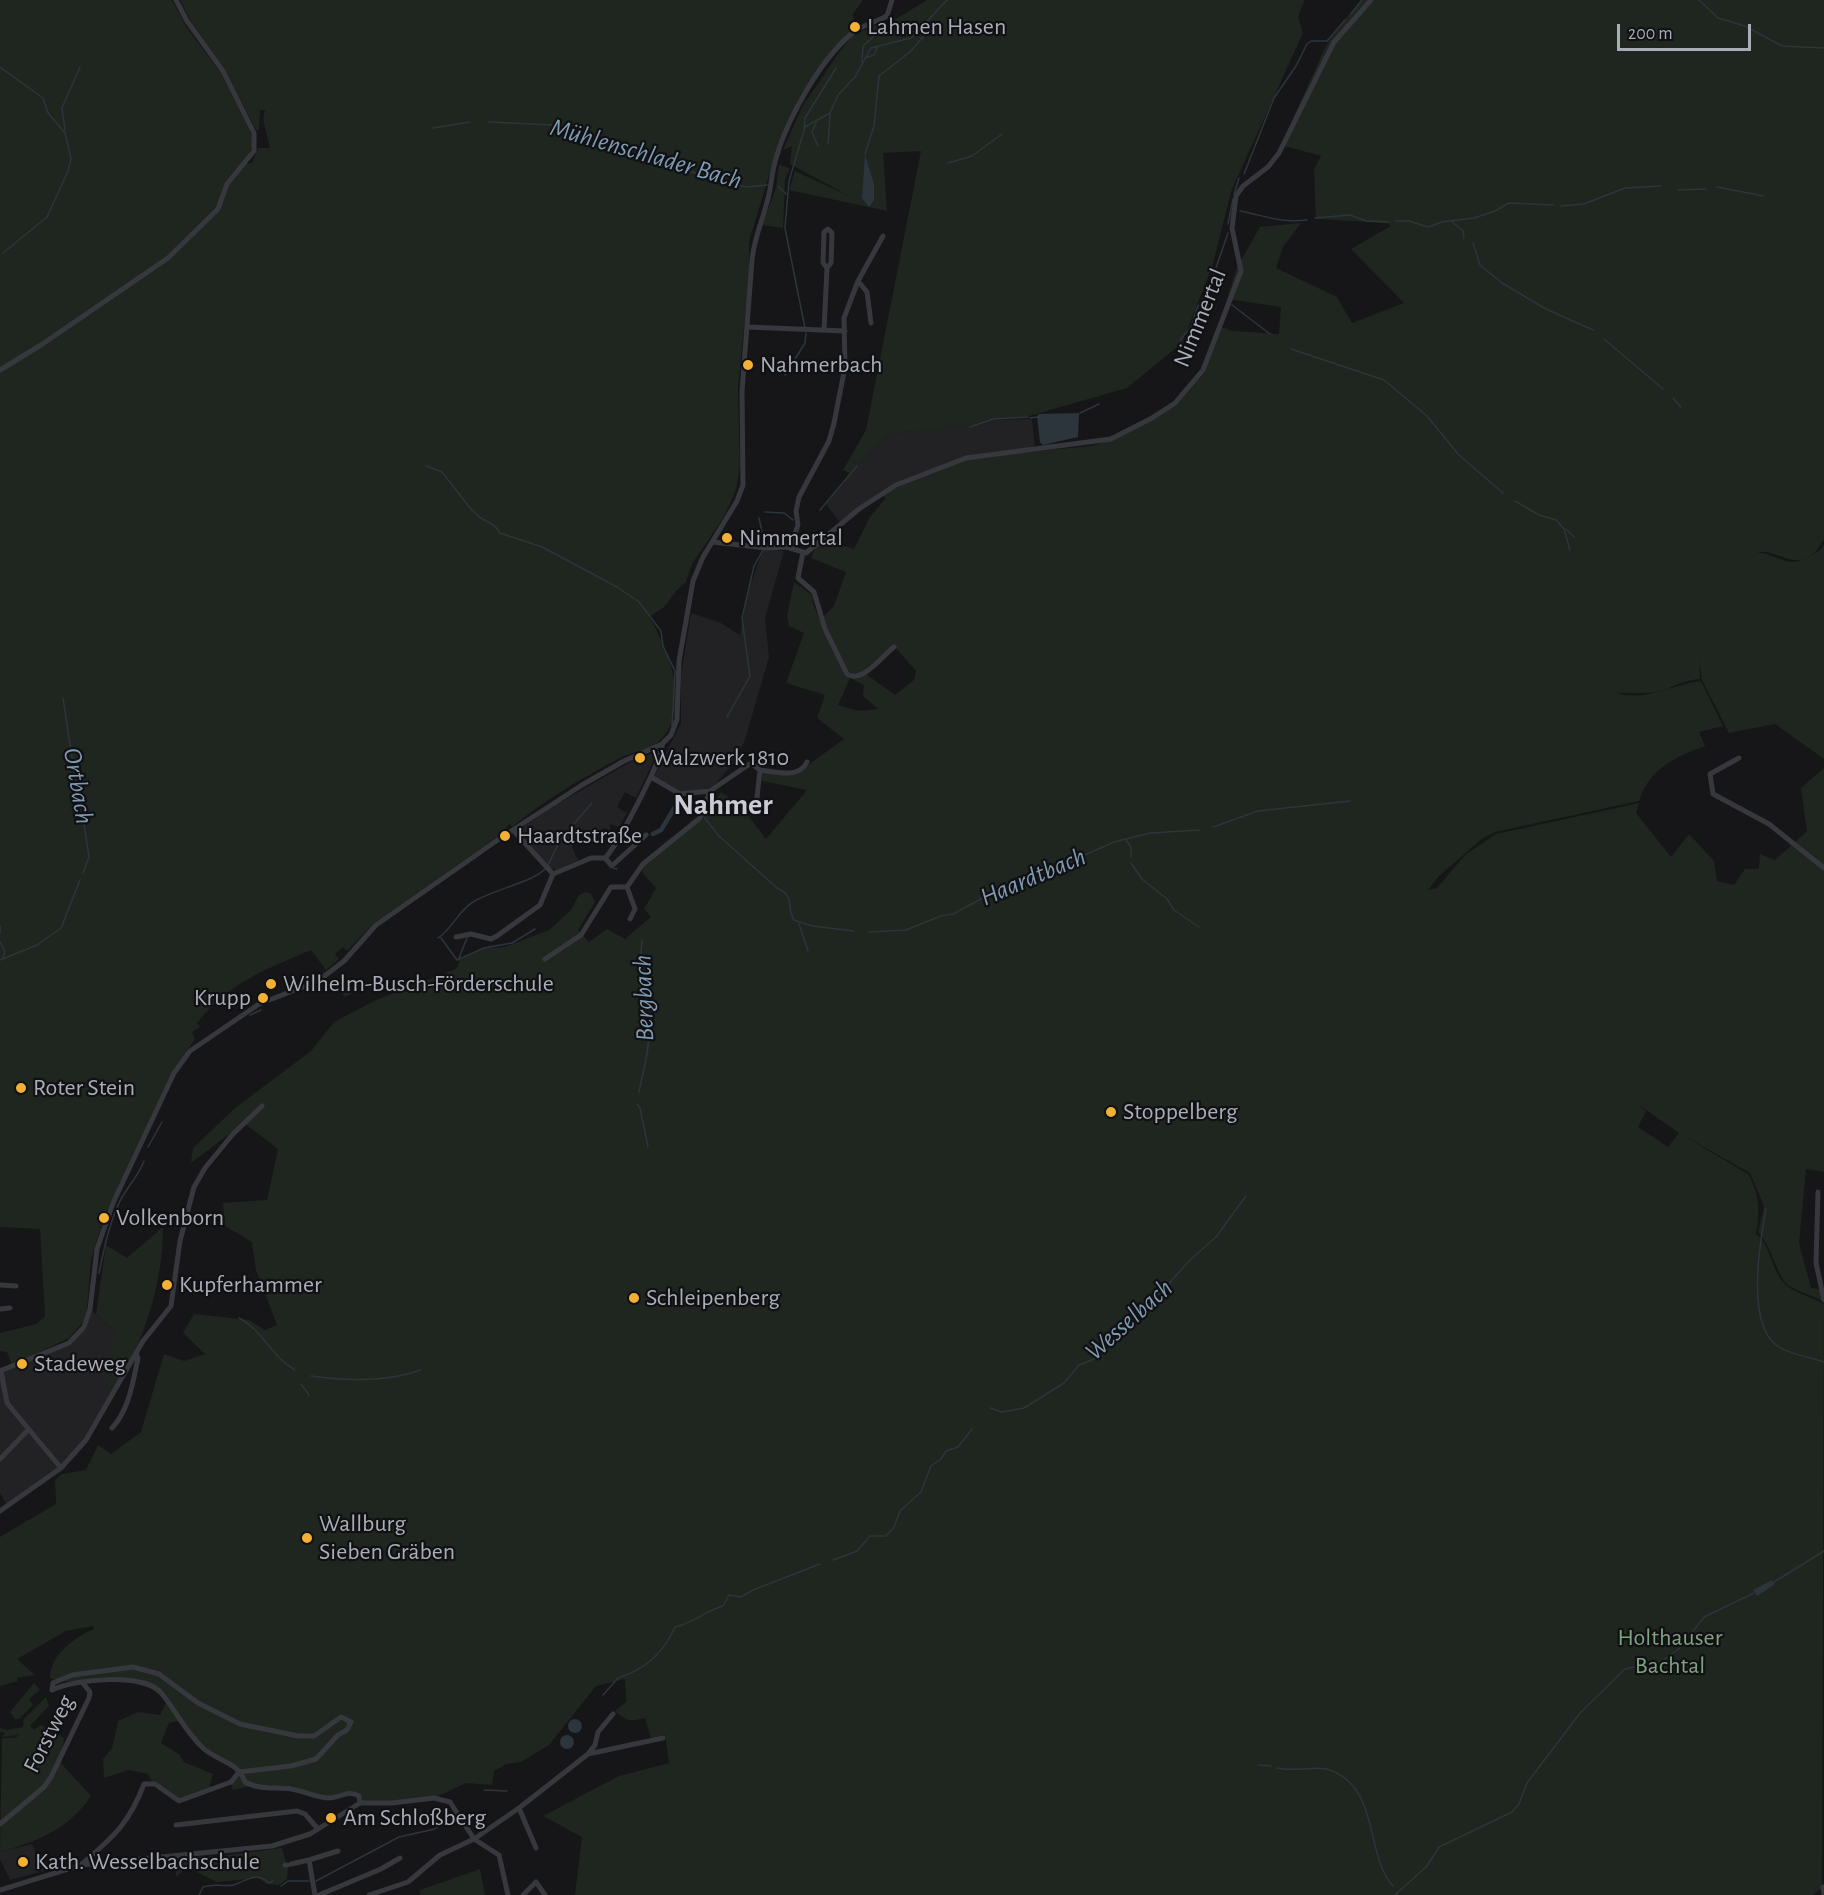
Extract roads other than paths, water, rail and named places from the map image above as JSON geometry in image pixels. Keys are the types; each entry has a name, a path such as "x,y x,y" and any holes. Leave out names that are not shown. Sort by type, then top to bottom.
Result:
{"street":[{"path":"0,370 41,345 168,258 218,209 227,184 254,151 254,133 223,72 187,21 176,0"},
{"path":"61,1468 6,1402 0,1371 69,1343 84,1328 90,1310 97,1249 113,1203 174,1073 190,1051 259,1004 318,981 354,950 376,926 513,830 582,785 624,761 663,744 674,731 677,719 679,661 693,581 738,501 743,485 742,391 754,242 767,202 774,166 790,124 819,74 841,44 862,26 887,16 892,0"},
{"name":"Nimmertal","path":"803,552 809,551 860,509 896,485 966,458 1111,439 1152,418 1189,390 1208,359 1241,271 1232,228 1236,196 1243,186 1268,167 1279,153 1334,42 1371,0"},
{"path":"824,330 827,268 831,263 832,232 828,229 824,232 823,263 827,268"},
{"path":"790,548 798,525 796,511 800,497 827,446 834,423 845,367 844,318 858,281 884,236"},
{"path":"858,281 867,292 871,323"},
{"path":"748,327 845,331"},
{"path":"713,542 790,548 803,552 798,578 814,592 825,629 847,674 852,677 860,676 894,647"},
{"path":"605,858 651,777 663,751 663,744"},
{"path":"1739,758 1710,774 1713,794 1769,824 1824,868"},
{"path":"651,777 680,794 711,791 749,763 760,770 795,772 804,768 807,762"},
{"path":"756,806 760,770"},
{"path":"627,887 643,864 700,818 711,791"},
{"path":"513,830 553,874"},
{"path":"456,937 471,934 492,939 540,905 553,874 597,856 605,858 611,865 614,864 646,835"},
{"path":"545,959 580,935 611,887 627,887"},
{"path":"627,887 635,909 630,919"},
{"path":"0,1511 61,1468 86,1440 136,1353 173,1301 180,1240 194,1187 205,1168 219,1151 262,1106"},
{"path":"1818,1192 1816,1263 1824,1299"},
{"path":"0,1285 16,1286"},
{"path":"0,1309 10,1308"},
{"path":"112,1428 122,1418 128,1400 138,1358 136,1353"},
{"path":"0,1459 28,1430"},
{"path":"81,1865 114,1837 131,1816 144,1784 155,1784 179,1801 231,1782 239,1772 291,1766 316,1760 338,1735 347,1730 351,1722 341,1717 314,1736 298,1736 240,1724 198,1702 159,1674 133,1667 72,1675 53,1683 52,1690 63,1685 82,1682 146,1682 156,1688 192,1738 206,1751 230,1762 239,1772 245,1782 252,1786 292,1789 331,1798 347,1792 354,1793 358,1796 360,1803"},
{"name":"Forstweg","path":"0,1824 51,1777 90,1692 82,1682"},
{"path":"369,1895 408,1882 440,1855 474,1839 519,1808 588,1754 595,1745 598,1732 613,1714"},
{"path":"588,1754 663,1738"},
{"path":"0,1890 81,1865 255,1849 290,1842 318,1829 360,1803 444,1799 455,1807 474,1839 499,1855 508,1895"},
{"path":"519,1808 536,1848"},
{"path":"176,1825 297,1811 305,1814 318,1829"},
{"path":"288,1864 338,1851"},
{"path":"309,1860 317,1895 381,1869 400,1858"},
{"path":"523,1895 536,1882 545,1895"},
{"path":"1824,1887 1824,1895"}],"waterway":[{"name":"Nahmerbach","path":"805,328 785,228 789,181 805,127 830,113 838,95 855,77 871,48 911,38 947,0"},
{"path":"1351,14 1362,0"},
{"path":"1699,0 1718,18 1745,26 1782,46 1824,48"},
{"path":"1244,174 1274,98 1296,66 1307,44 1311,41 1327,41 1345,20"},
{"path":"865,154 874,126 879,76 910,52 936,22"},
{"path":"862,62 863,46 882,29"},
{"name":"Nahmerbach","path":"865,58 874,55 878,46"},
{"path":"0,67 43,98 48,113 65,133 71,159 68,171 47,217 3,253"},
{"path":"65,130 62,108 80,67"},
{"path":"804,129 805,118 836,68"},
{"path":"828,144 830,114"},
{"name":"Mühlenschlader Bach","path":"433,128 470,122"},
{"name":"Mühlenschlader Bach","path":"489,122 553,125 631,153 732,184 746,187 767,185"},
{"path":"816,123 812,132 818,146"},
{"path":"948,163 972,156 1002,134"},
{"path":"1234,194 1239,178"},
{"name":"Mühlenschlader Bach","path":"778,186 786,194"},
{"path":"1561,206 1584,204 1625,188 1661,186"},
{"path":"1717,187 1764,196"},
{"path":"1678,190 1706,189"},
{"path":"1228,224 1233,199"},
{"path":"1395,221 1409,221 1428,227 1442,222 1474,218 1495,211 1509,203 1553,205"},
{"path":"1240,211 1280,220 1307,220"},
{"path":"1315,218 1350,215 1366,221 1388,222"},
{"path":"1451,221 1463,231 1464,238"},
{"path":"1180,340 1191,327 1197,308 1208,291 1228,233"},
{"path":"1473,243 1480,265 1502,283 1546,309 1593,330"},
{"path":"1232,305 1270,334"},
{"name":"Nahmerbach","path":"785,375 805,343 806,333"},
{"path":"1604,339 1663,389"},
{"path":"1291,349 1384,380 1427,416 1459,455 1503,493"},
{"path":"1673,398 1681,407"},
{"path":"1080,413 1099,404"},
{"path":"970,427 993,419 1028,417"},
{"path":"1030,418 1037,417"},
{"path":"426,466 442,472 470,508 479,517 495,526 500,533 542,547 617,587 639,602 661,631 663,646 675,671 672,726"},
{"path":"820,510 857,466"},
{"path":"1515,501 1539,515 1556,520 1564,529 1570,550"},
{"path":"765,512 784,513 793,520"},
{"name":"Nahmer","path":"759,518 765,546"},
{"path":"1566,529 1574,537"},
{"name":"Nahmer","path":"727,717 750,676 742,618 754,566 763,550"},
{"name":"Ortbach","path":"63,698 76,784 84,799 83,818 89,857 83,873"},
{"path":"653,834 661,830 680,799"},
{"name":"Haardtbach","path":"682,801 699,814"},
{"name":"Haardtbach","path":"1213,827 1258,811 1350,801"},
{"name":"Nahmer","path":"548,865 560,840 592,803"},
{"name":"Haardtbach","path":"704,817 719,836 787,895 794,920 812,926 854,931"},
{"name":"Haardtbach","path":"869,932 906,930 941,916 953,914 1009,884 1051,875 1069,862 1114,842 1150,833 1200,830"},
{"path":"1126,840 1131,847 1131,858"},
{"path":"1131,863 1142,879 1167,899 1174,910 1199,927"},
{"name":"Bergbach","path":"610,867 617,869"},
{"name":"Nahmer","path":"438,938 473,902 531,878 545,869"},
{"name":"Ortbach","path":"0,960 37,945 61,928 80,880"},
{"path":"799,924 808,951"},
{"path":"0,926 0,933"},
{"path":"441,938 457,960 484,948 512,943 535,929"},
{"path":"459,958 467,938"},
{"name":"Bergbach","path":"639,1092 649,1036 649,1024 640,989 642,940"},
{"path":"0,942 5,952 3,958"},
{"name":"Nahmer","path":"250,1015 261,1010"},
{"name":"Bergbach","path":"637,1104 640,1108 648,1147"},
{"name":"Nahmer","path":"148,1147 162,1122"},
{"name":"Nahmer","path":"99,1273 116,1210 144,1161"},
{"name":"Wesselbach","path":"990,1408 1002,1412 1024,1408 1064,1383 1079,1365 1094,1359 1104,1350 1122,1322 1140,1305 1160,1293 1191,1259 1216,1237 1246,1196"},
{"path":"1766,1209 1757,1280 1761,1318 1767,1334 1781,1348 1824,1362"},
{"path":"239,1318 248,1323 279,1358 295,1370"},
{"path":"311,1376 367,1379 395,1377 421,1370"},
{"path":"301,1384 309,1395"},
{"name":"Wesselbach","path":"833,1560 857,1551 870,1536 886,1536 894,1527 900,1511 921,1492 931,1466 941,1459 946,1451 958,1447 972,1429"},
{"path":"1774,1582 1824,1551"},
{"name":"Wesselbach","path":"603,1695 618,1678 645,1665 652,1659 665,1644 675,1627 723,1606 729,1595 741,1597 753,1590 820,1564"},
{"path":"1395,1895 1427,1866 1439,1847 1512,1812 1519,1804 1527,1783 1580,1713 1625,1669 1662,1661 1680,1648 1704,1617 1754,1593"},
{"path":"1258,1765 1271,1766"},
{"path":"1277,1768 1327,1769 1344,1778 1356,1790 1364,1805 1378,1857 1393,1886"},
{"name":"Wesselbach","path":"484,1790 507,1791"},
{"name":"Wesselbach","path":"316,1881 399,1837 435,1829 445,1822 448,1810"},
{"name":"Wesselbach","path":"199,1895 203,1887 233,1885 254,1877 264,1879 269,1883 273,1881"},
{"name":"Wesselbach","path":"281,1886 288,1881 309,1881"}],"place":[{"name":"Lahmen Hasen","path":"855,27"},
{"name":"Nahmerbach","path":"748,365"},
{"name":"Nimmertal","path":"727,538"},
{"name":"Walzwerk 1810","path":"640,758"},
{"name":"Haardtstraße","path":"505,836"},
{"name":"Wilhelm-Busch-Förderschule","path":"271,984"},
{"name":"Krupp","path":"263,998"},
{"name":"Roter Stein","path":"21,1088"},
{"name":"Stoppelberg","path":"1111,1112"},
{"name":"Volkenborn","path":"104,1218"},
{"name":"Kupferhammer","path":"167,1285"},
{"name":"Schleipenberg","path":"634,1298"},
{"name":"Stadeweg","path":"22,1364"},
{"name":"Wallburg Sieben Gräben","path":"307,1538"},
{"name":"Am Schloßberg","path":"331,1818"},
{"name":"Kath. Wesselbachschule","path":"23,1862"}],"district":[{"name":"Nahmer","path":"723,805"}],"park label":[{"name":"Holthauser Bachtal","path":"1670,1652"}]}
